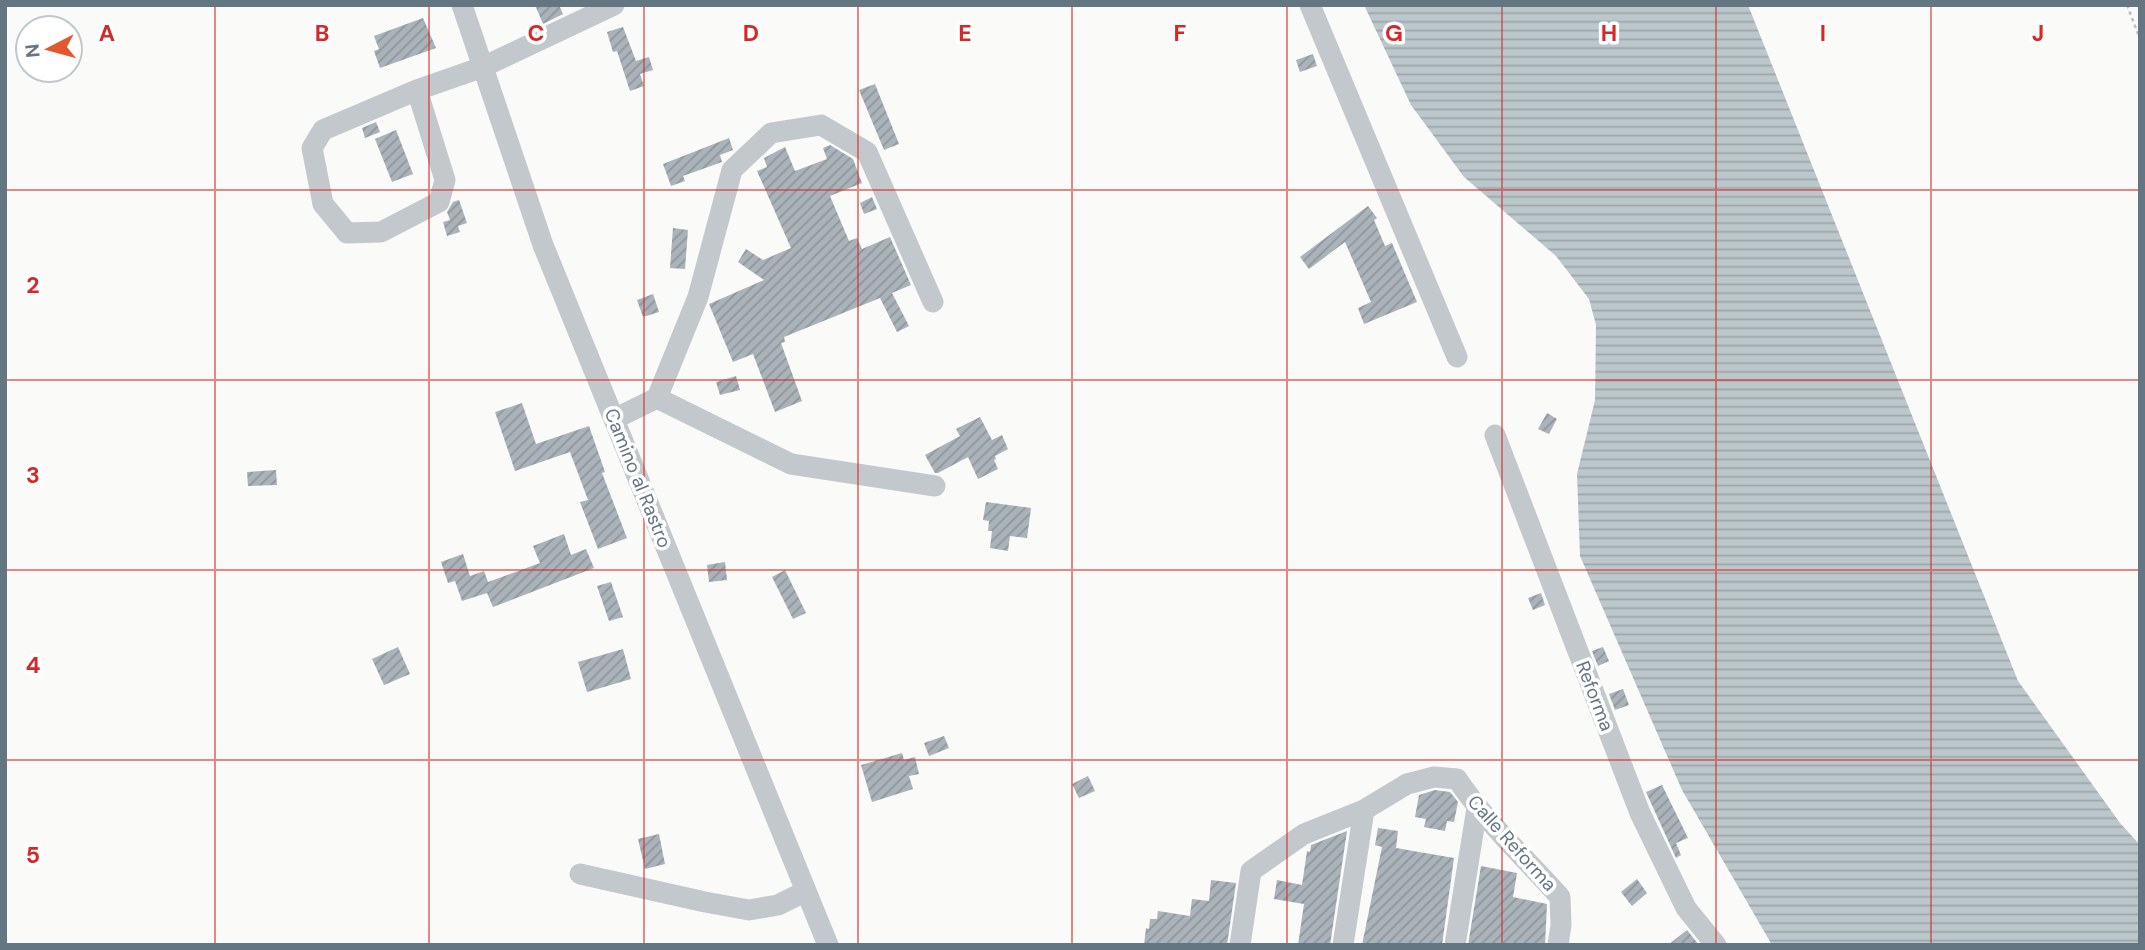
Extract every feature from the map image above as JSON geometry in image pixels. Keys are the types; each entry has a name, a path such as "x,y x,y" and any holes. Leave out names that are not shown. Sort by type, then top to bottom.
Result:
{"street":[{"name":"Camino al Rastro","path":"462,5 543,245 828,945"},
{"path":"417,90 445,180 439,202 381,232 347,233 323,204 312,148 323,130 417,90 483,67 614,5"},
{"path":"1310,5 1457,357"},
{"path":"614,419 657,398 698,297 732,170 771,133 821,125 867,152 933,302"},
{"path":"657,398 791,464 935,486"},
{"name":"Reforma","path":"1495,435 1640,813 1686,908 1716,945"},
{"name":"Calle Reforma","path":"1364,810 1407,784 1434,777 1457,779 1477,808 1508,838 1560,897 1560,935"},
{"path":"1455,945 1477,808"},
{"path":"1240,945 1251,870 1304,834 1364,810"},
{"path":"1343,945 1364,810"},
{"path":"580,874 749,910 778,905 806,891"}],"path":[{"path":"2127,5 2140,39"}],"shaded area":[{"path":"1364,5 1748,5 2018,681 2120,823 2140,845 2140,945 1772,945 1682,790 1580,556 1577,474 1595,400 1596,325 1589,299 1556,256 1464,177 1411,105"}],"building":[{"path":"535,5 559,5 563,14 543,24"},
{"path":"423,18 436,48 380,68 374,51 379,49 374,36"},
{"path":"623,27 636,61 649,57 653,70 640,74 644,86 630,91 617,51 613,52 607,32"},
{"path":"1313,54 1317,66 1300,72 1296,60"},
{"path":"875,84 899,144 884,150 859,90"},
{"path":"376,122 380,132 365,138 362,128"},
{"path":"396,130 413,174 392,182 375,139"},
{"path":"729,138 733,150 720,155 722,162 683,176 685,181 671,186 663,164"},
{"path":"830,145 853,159 862,183 830,196 849,241 857,238 862,249 890,237 911,285 892,293 909,326 897,332 880,298 784,337 785,342 781,343 802,401 775,412 753,354 733,362 709,304 764,280 738,262 746,249 763,260 791,248 757,171 767,167 764,158 785,147 795,171 827,159 823,148"},
{"path":"872,197 877,209 864,214 860,203"},
{"path":"459,200 467,223 458,226 460,232 447,236 443,222 450,220 447,212 453,202"},
{"path":"1368,206 1377,218 1374,220 1385,246 1392,243 1417,302 1364,324 1358,308 1371,302 1345,242 1309,269 1300,257"},
{"path":"673,228 688,230 685,269 670,268"},
{"path":"653,294 659,312 643,317 637,300"},
{"path":"736,376 740,390 720,395 716,382"},
{"path":"522,403 536,444 589,426 605,472 602,473 627,538 598,549 580,502 588,500 570,452 515,471 495,412"},
{"path":"1547,413 1557,419 1549,434 1538,429"},
{"path":"980,417 992,440 1002,435 1008,449 995,456 998,469 978,479 968,457 935,473 925,455 960,436 956,429"},
{"path":"276,470 277,485 248,486 247,472"},
{"path":"986,502 1031,508 1027,538 1010,536 1008,551 990,548 992,531 988,531 989,521 983,520"},
{"path":"564,534 571,555 586,549 594,568 493,607 487,593 462,601 455,581 448,583 441,562 463,554 470,576 484,571 488,582 540,563 533,546"},
{"path":"725,562 727,580 709,582 707,565"},
{"path":"785,570 806,613 793,619 772,577"},
{"path":"611,582 623,617 609,621 597,586"},
{"path":"1541,593 1545,605 1533,610 1528,598"},
{"path":"398,647 410,674 384,685 372,659"},
{"path":"1603,647 1609,661 1598,666 1592,651"},
{"path":"623,649 631,679 587,692 578,662"},
{"path":"1623,689 1629,705 1615,710 1609,694"},
{"path":"944,736 949,748 929,756 924,743"},
{"path":"902,753 904,760 915,757 919,774 909,776 913,789 872,802 861,765"},
{"path":"1088,776 1095,791 1079,798 1072,784"},
{"path":"1662,785 1688,838 1676,843 1681,855 1676,858 1646,792"},
{"path":"1435,790 1450,792 1458,802 1454,822 1447,821 1445,831 1424,827 1426,819 1415,817 1419,795"},
{"path":"1378,828 1398,831 1396,848 1454,858 1442,945 1362,945 1382,847 1375,845"},
{"path":"1347,831 1330,945 1298,945 1304,904 1274,899 1277,880 1302,885 1307,851 1310,852 1311,845"},
{"path":"659,834 665,864 645,869 638,839"},
{"path":"1481,866 1517,873 1513,897 1547,904 1545,945 1468,945"},
{"path":"1637,879 1647,893 1632,906 1621,892"},
{"path":"1211,880 1236,883 1227,945 1144,945 1146,928 1149,929 1150,919 1157,919 1158,911 1190,916 1192,899 1209,901"},
{"path":"1687,930 1699,945 1668,945"}]}
